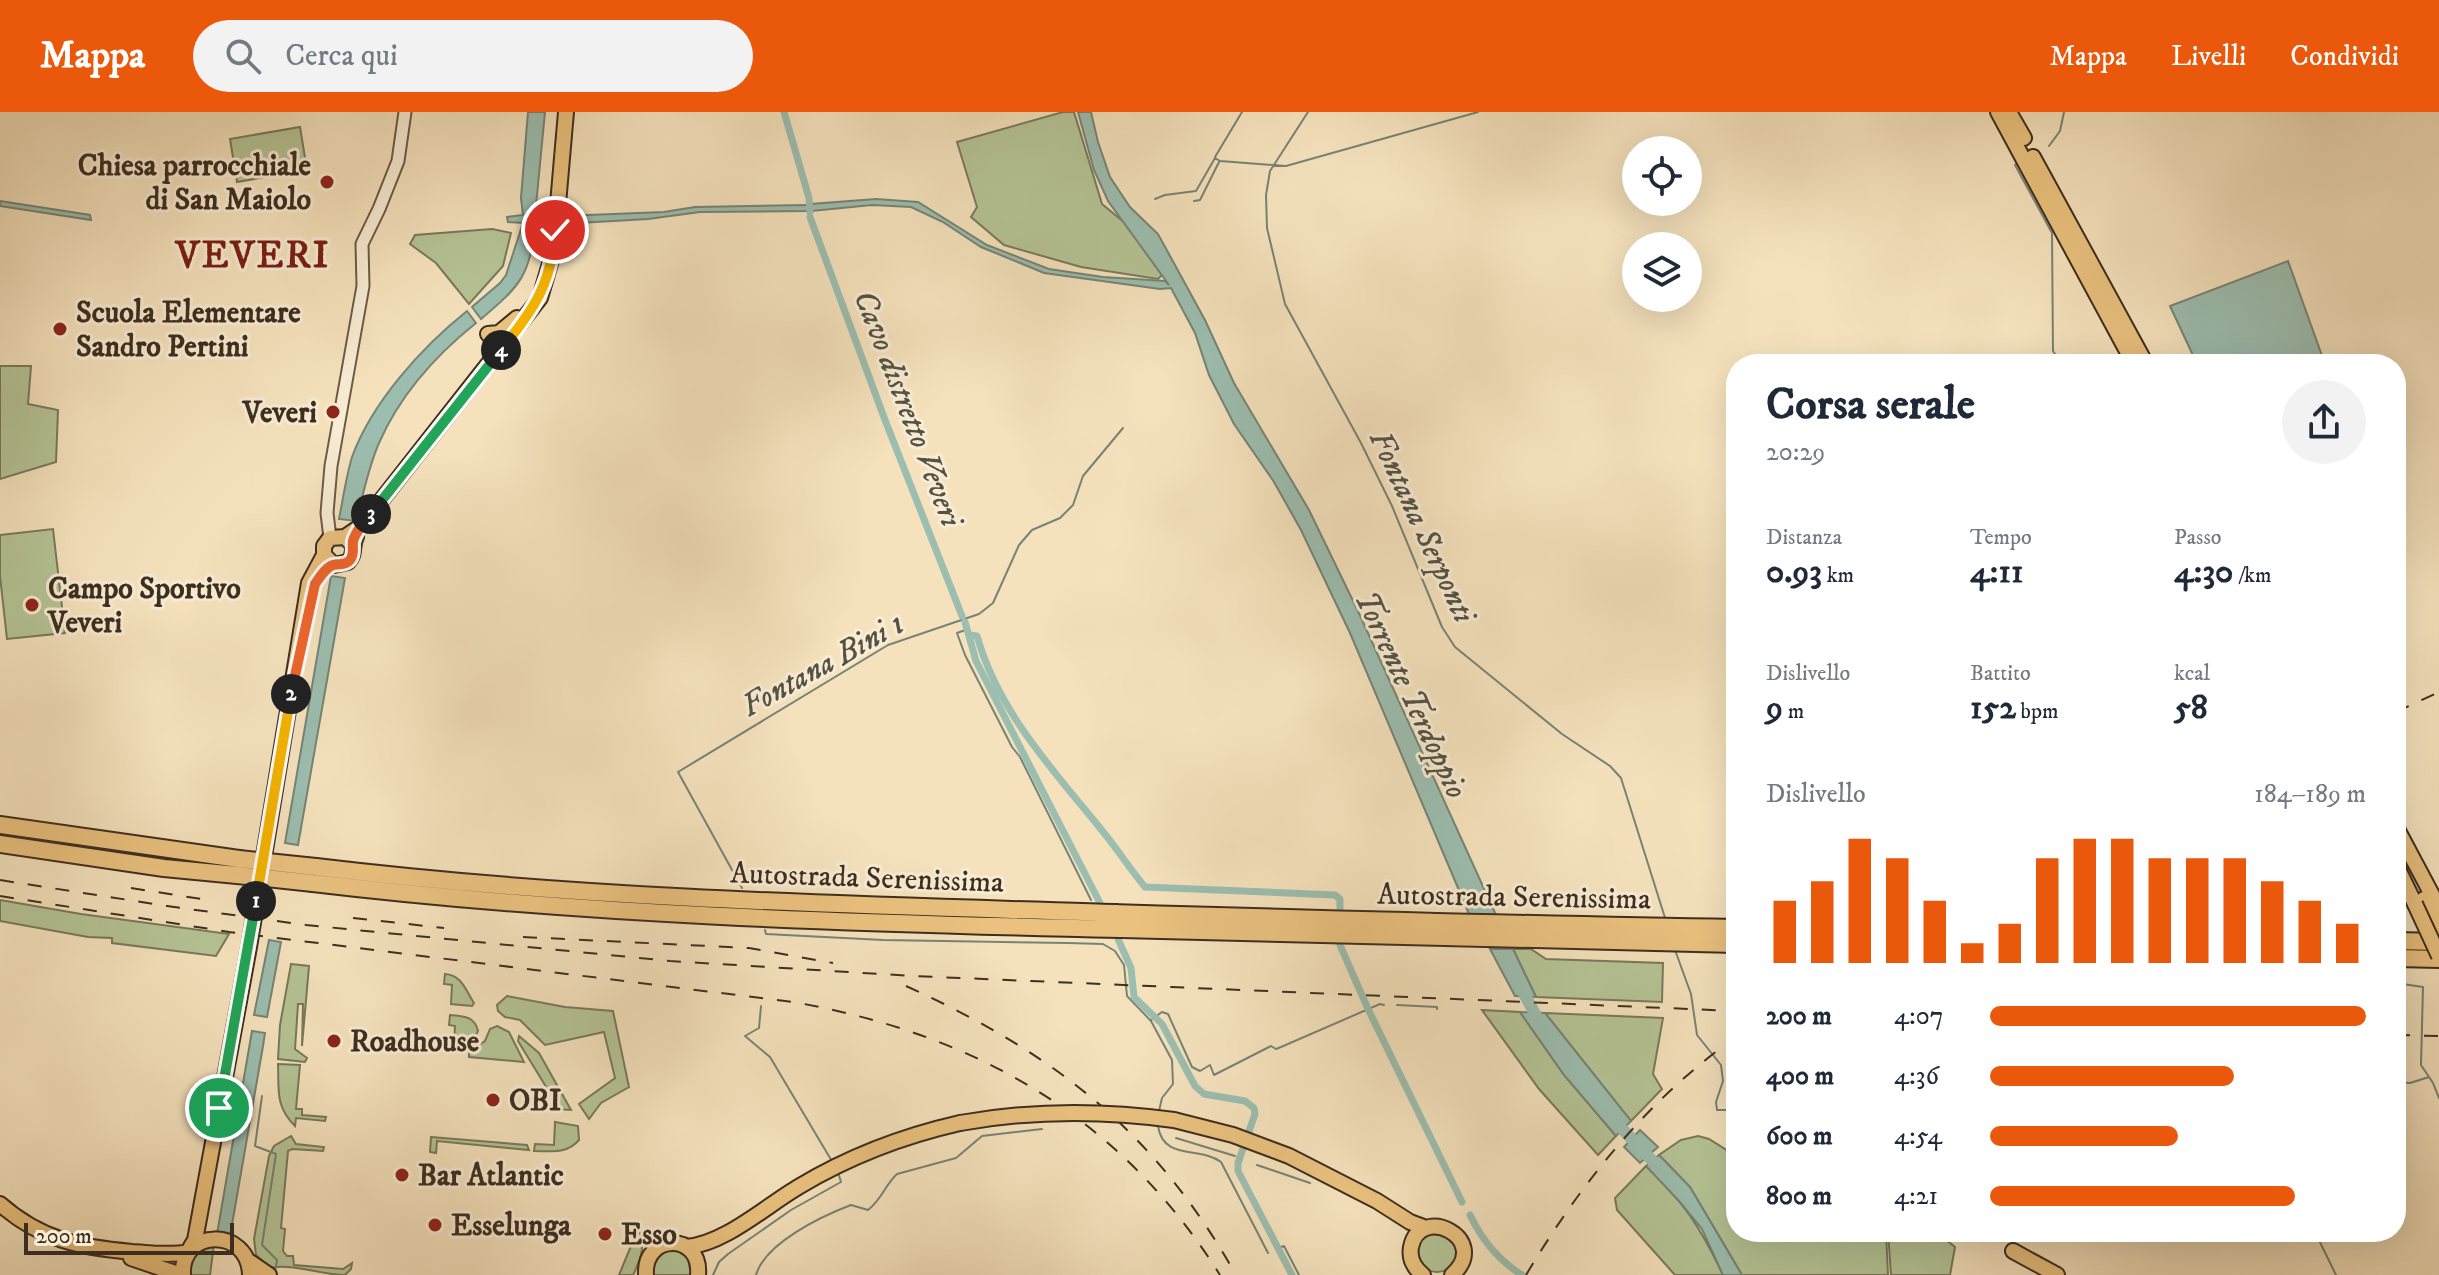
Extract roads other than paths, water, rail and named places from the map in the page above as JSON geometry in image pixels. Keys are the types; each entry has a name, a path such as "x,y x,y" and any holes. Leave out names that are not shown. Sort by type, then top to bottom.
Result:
{"highway":[{"path":"21,822 71,836"},
{"name":"Autostrada Serenissima","path":"0,825 238,867 488,901 870,923 1671,935 1726,943"},
{"name":"Autostrada Serenissima","path":"0,844 164,868 238,867"},
{"name":"Autostrada Serenissima","path":"1671,935 1726,929"},
{"path":"2406,941 2439,942"},
{"path":"2406,958 2439,958"}],"main road":[{"path":"103,1249 182,1275 183,1264 195,1240 301,639 315,584 329,560 324,546 342,540 361,526 540,298 554,250 566,112"},
{"path":"1998,112 2129,354"},
{"path":"2009,112 2141,354"},
{"path":"488,334 507,328 544,283"},
{"path":"329,560 343,565 351,559 354,551 342,540"},
{"path":"2406,843 2439,927"},
{"path":"2406,848 2430,899 2439,958"},
{"path":"2406,862 2430,899"},
{"path":"2406,875 2430,899"},
{"path":"644,1272 647,1259 657,1247 673,1243 686,1247 708,1242 835,1166 908,1136 960,1123 1019,1115 1110,1112 1174,1120 1247,1139 1309,1165 1385,1205 1410,1222 1426,1228 1439,1226 1453,1232 1463,1245 1467,1268 1452,1275"},
{"path":"1360,1193 1404,1230 1409,1237 1414,1266 1423,1275"},
{"path":"0,1204 18,1220 71,1244 161,1254 189,1251 203,1241 218,1241 239,1247 250,1268 269,1275"},
{"path":"200,1213 218,1241"},
{"path":"686,1247 698,1269 738,1226"},
{"path":"1410,1249 1413,1240 1426,1228"},
{"path":"2013,1251 2057,1275"}],"street":[{"path":"342,540 327,513 329,478 363,286 362,244 398,161 405,112"}],"waterway":[{"name":"Cavo distretto Veveri","path":"784,112 809,198 810,212"},
{"path":"1215,157 1242,112"},
{"name":"Fontana Serponti","path":"1308,112 1270,171 1266,195 1267,228 1285,304 1361,443 1392,506 1442,627 1455,647 1562,734 1610,766 1621,778 1666,921"},
{"path":"1155,199 1196,191 1215,158 1220,161 1286,166 1478,112"},
{"path":"2049,146 2060,131 2064,112"},
{"path":"1194,201 1200,200 1219,162"},
{"path":"2017,164 2052,233 2055,354"},
{"name":"Cavo distretto Veveri","path":"810,217 962,616"},
{"name":"Fontana Bini 1","path":"742,888 678,772 888,645 979,614 993,603 1019,545 1032,530 1060,518 1073,505 1083,476 1123,428"},
{"path":"965,622 976,661 1100,903"},
{"name":"Cavo distretto Veveri","path":"968,629 957,633 965,655 1091,900"},
{"path":"970,635 977,636 998,689 1028,738 1145,887 1335,895 1340,899 1340,911"},
{"path":"765,930 766,934 883,940 1103,944 1115,951 1124,965 1127,996 1151,1021 1172,1060 1173,1084 1162,1098 1159,1111"},
{"path":"1118,939 1131,968 1134,997 1162,1024 1195,1086 1204,1094 1245,1101 1254,1108 1255,1114 1238,1171 1292,1275"},
{"path":"1340,945 1462,1202"},
{"name":"Fontana Serponti","path":"1675,950 1691,994 1697,1035 1721,1065 1723,1081 1716,1102 1717,1110 1726,1110"},
{"name":"Torrente Terdoppio","path":"1519,984 1542,1027"},
{"path":"2406,984 2423,987 2421,1065 2439,1098"},
{"path":"1151,1020 1162,1012 1168,1014 1192,1067 1200,1071 1210,1065 1214,1075 1271,1046 1276,1049 1380,1004 1384,1005"},
{"path":"1397,1005 1437,1009"},
{"name":"Fontana Bini 1","path":"761,1006 759,1028 745,1036 770,1057 833,1163"},
{"path":"2406,1083 2429,1077"},
{"path":"262,1096 255,1146 276,1154 262,1245 277,1260 275,1272"},
{"name":"Torrente Terdoppio","path":"1612,1118 1662,1171"},
{"path":"1158,1126 1161,1137 1175,1149 1221,1162 1268,1253"},
{"name":"Cavo distretto Veveri","path":"756,1275 771,1252 796,1232 851,1205 868,1210 897,1174 956,1158 982,1136 1042,1129"},
{"name":"Cavo distretto Veveri","path":"1176,1138 1235,1156"},
{"name":"Cavo distretto Veveri","path":"1257,1165 1310,1183"},
{"name":"Fontana Bini 1","path":"713,1275 719,1262 728,1254 791,1210 841,1182 838,1172"},
{"path":"1470,1215 1492,1249 1522,1275"},
{"name":"Fontana Serponti","path":"2320,1242 2336,1275"},
{"path":"1281,1247 1284,1246 1299,1275"}],"railway":[{"path":"2406,707 2439,692"},
{"path":"0,880 306,925 670,961 913,976 1726,1011"},
{"path":"131,888 214,901"},
{"path":"0,896 229,932 793,1002 860,1016 922,1036 982,1061 1037,1091 1089,1127 1137,1170 1180,1219 1220,1275"},
{"path":"353,918 444,928"},
{"path":"523,937 749,948 833,963"},
{"path":"906,986 1009,1039 1096,1102 1135,1138 1171,1179 1205,1224 1236,1275"},
{"path":"2406,1035 2439,1036"},
{"path":"1526,1275 1593,1176 1645,1115 1726,1044"}],"place":[{"name":"Chiesa parrocchiale di San Maiolo","path":"327,182"},
{"name":"Scuola Elementare Sandro Pertini","path":"60,329"},
{"name":"Veveri","path":"333,412"},
{"name":"Campo Sportivo Veveri","path":"32,605"},
{"name":"Roadhouse","path":"334,1041"},
{"name":"OBI","path":"493,1100"},
{"name":"Bar Atlantic","path":"402,1175"},
{"name":"Esselunga","path":"435,1225"},
{"name":"Esso","path":"605,1234"}],"district":[{"name":"VEVERI","path":"253,254"}]}
